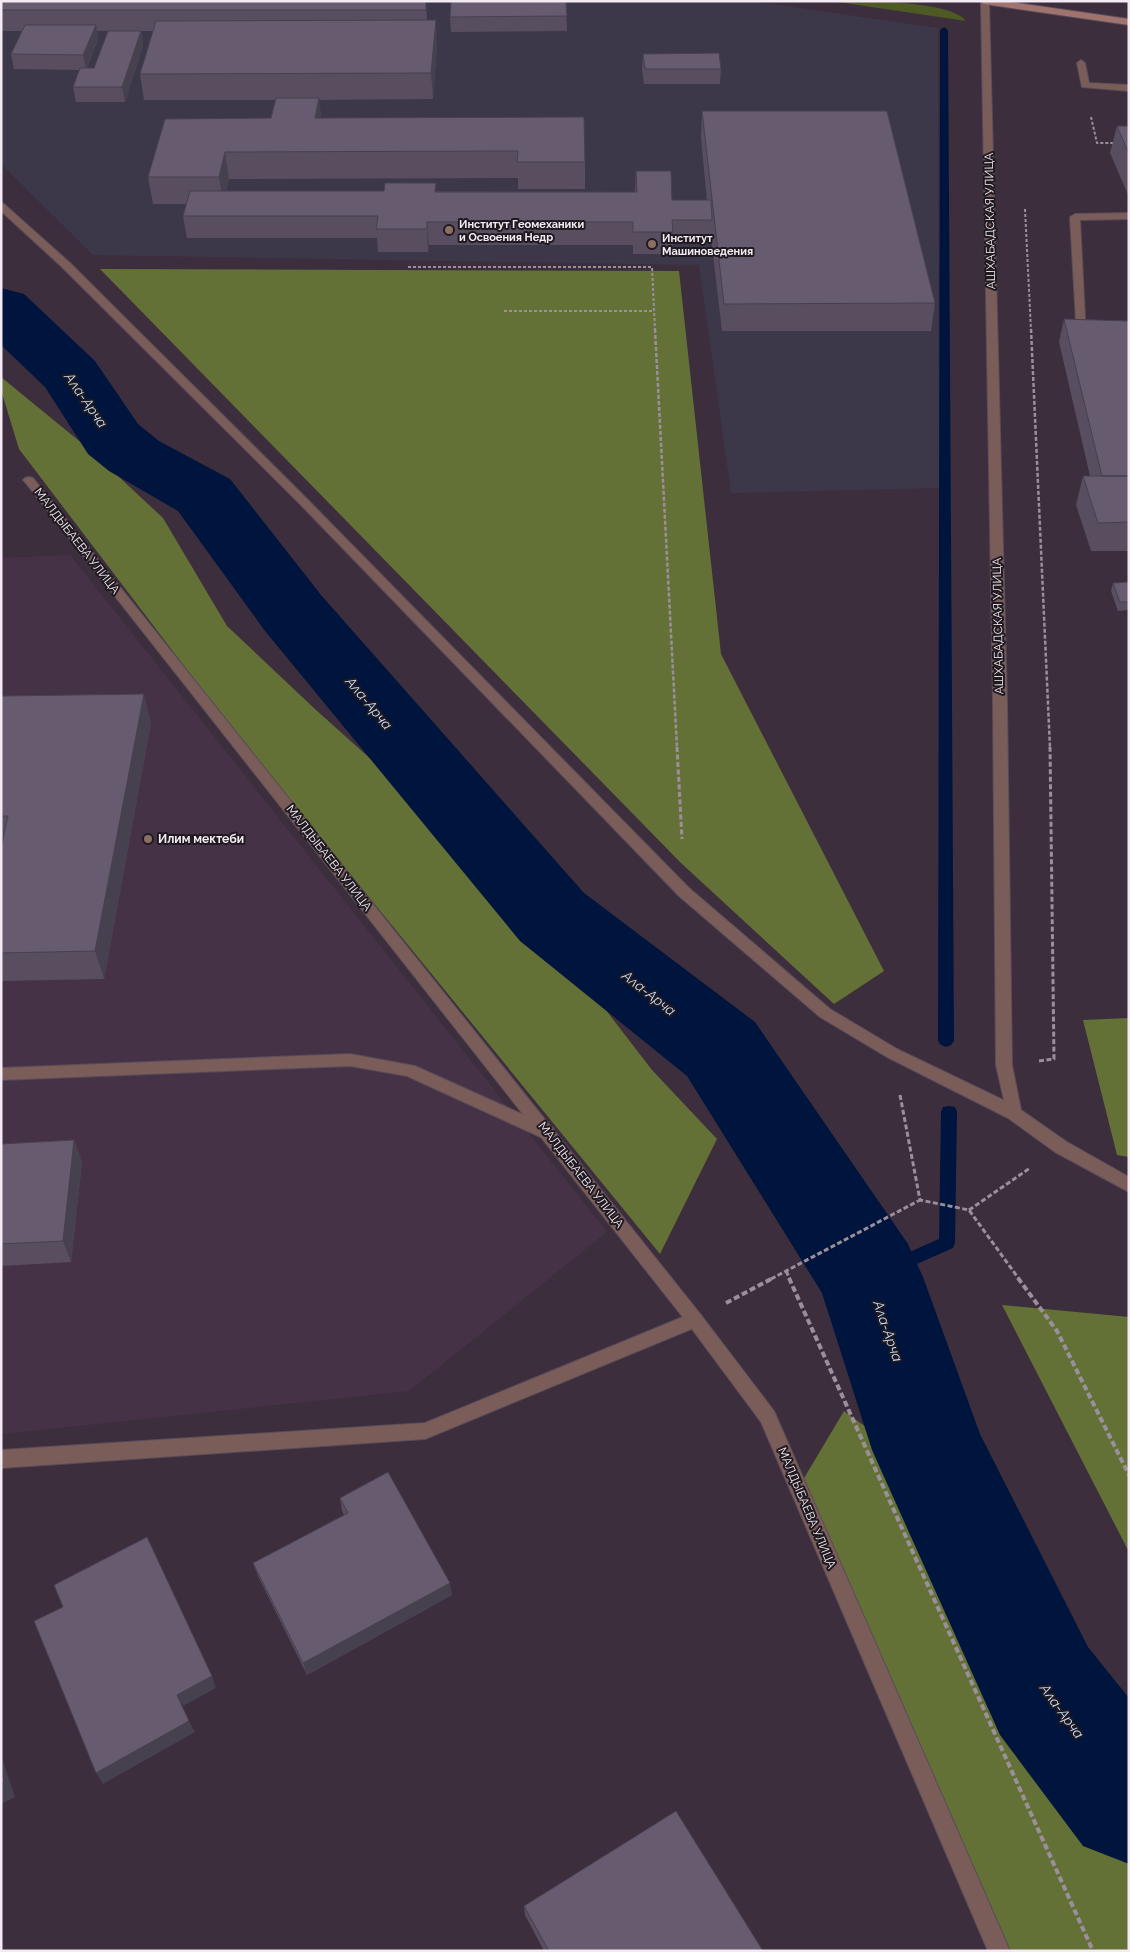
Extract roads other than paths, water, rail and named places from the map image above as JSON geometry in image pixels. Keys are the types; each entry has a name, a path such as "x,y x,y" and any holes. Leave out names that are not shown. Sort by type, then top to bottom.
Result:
{"main road":[{"path":"985,1 1129,22"}],"street":[{"name":"АШХАБАДСКАЯ УЛИЦА","path":"985,1 1000,704 1004,1065 1014,1113"},
{"path":"1081,63 1085,85 1129,88"},
{"path":"1,206 66,265 296,494 684,892 825,1013 892,1052 1014,1113 1061,1147 1129,1185"},
{"path":"1081,337 1075,216 1129,216"},
{"name":"МАЛДЫБАЕВА УЛИЦА","path":"29,480 696,1320 768,1417 999,1951"},
{"path":"1,1074 350,1060 409,1070 547,1133"},
{"path":"1,1458 425,1431 696,1320"}],"waterway":[{"path":"944,30 946,1041"},
{"name":"Ала-Арча","path":"1,308 71,375 113,439 134,456 204,495 293,613 552,917 721,1049 870,1277 929,1450 1044,1691 1129,1800"},
{"path":"870,1277 947,1243 949,1112"}],"place":[{"name":"Институт Геомеханики и Освоения Недр","path":"449,230"},
{"name":"Институт Машиноведения","path":"652,244"},
{"name":"Илим мектеби","path":"148,839"}]}
